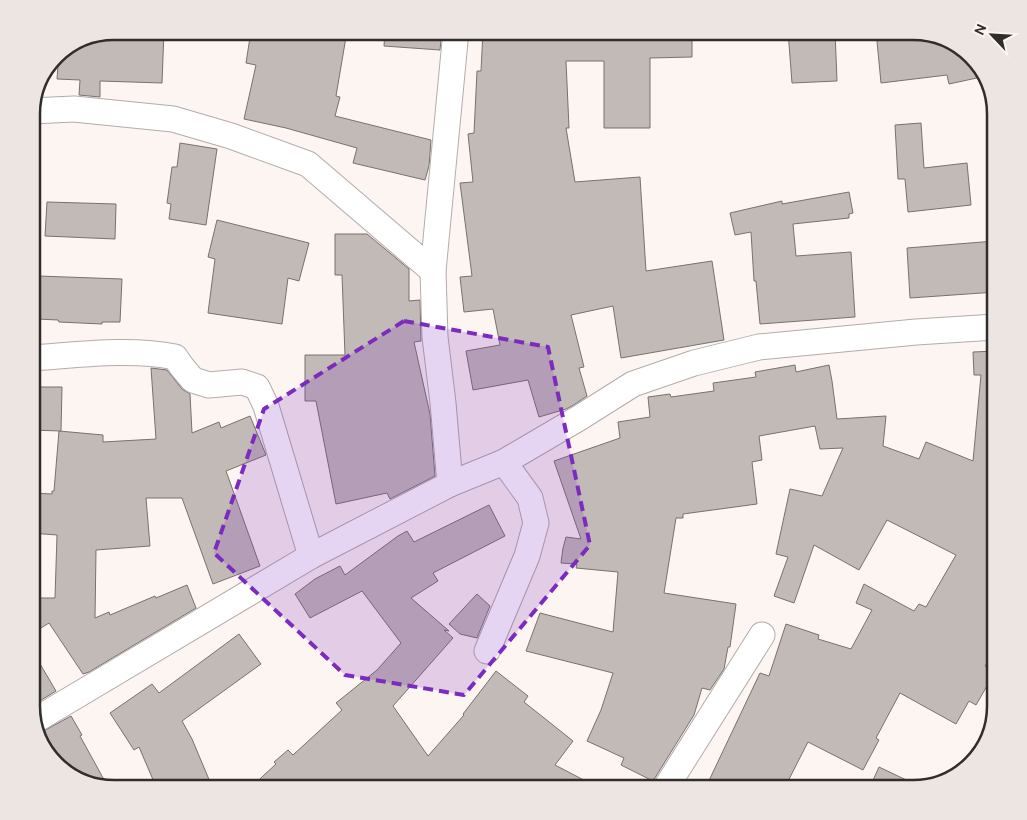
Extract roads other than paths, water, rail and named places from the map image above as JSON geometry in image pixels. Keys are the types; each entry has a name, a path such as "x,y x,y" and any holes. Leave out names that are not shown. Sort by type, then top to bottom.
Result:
{"street":[{"path":"450,484 435,337 433,271 455,40"},
{"path":"40,111 74,109 173,119 231,136 308,164 433,271"},
{"path":"41,717 311,556 450,484 504,462 633,384 694,362 759,347 916,332 987,328"},
{"path":"40,357 120,353 164,355 176,357 193,380 209,385 242,382 257,387 266,406 311,556"},
{"path":"487,651 527,556 536,522 530,498 504,462"},
{"path":"671,780 762,635"}]}
